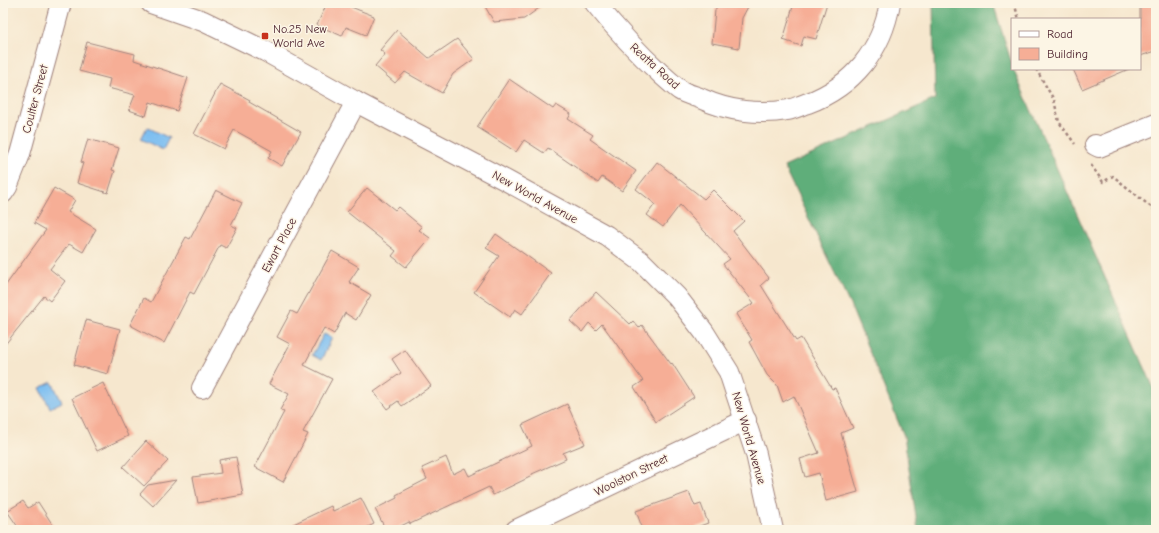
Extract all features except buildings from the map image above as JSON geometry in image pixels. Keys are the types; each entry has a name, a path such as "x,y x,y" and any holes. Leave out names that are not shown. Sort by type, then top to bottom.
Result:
{"street":[{"name":"Coulter Street","path":"3,193 7,187 20,154 61,3"},
{"name":"New World Avenue","path":"151,3 203,21 251,44 601,233 642,262 677,297 704,332 729,372 756,454 773,530"},
{"name":"Reatta Road","path":"595,3 608,20 645,59 680,90 718,106 752,112 788,110 820,98 846,82 864,64 878,42 887,20 890,3"},
{"name":"Ewart Place","path":"202,388 356,102"},
{"path":"1095,145 1099,147 1156,124"},
{"name":"Woolston Street","path":"516,530 746,420"}],"path":[{"path":"1014,3 1019,18"}],"green space":[{"path":"933,3 993,3 1011,61 1011,70 1013,70 1156,393 1156,530 918,530 904,436 851,307 784,167 935,99"}],"water":[{"path":"147,127 169,138 163,150 141,139"},
{"path":"324,334 332,338 321,360 312,355"},
{"path":"52,382 62,402 50,408 40,388"}],"place":[{"name":"No.25 New World Ave","path":"265,36"}]}
